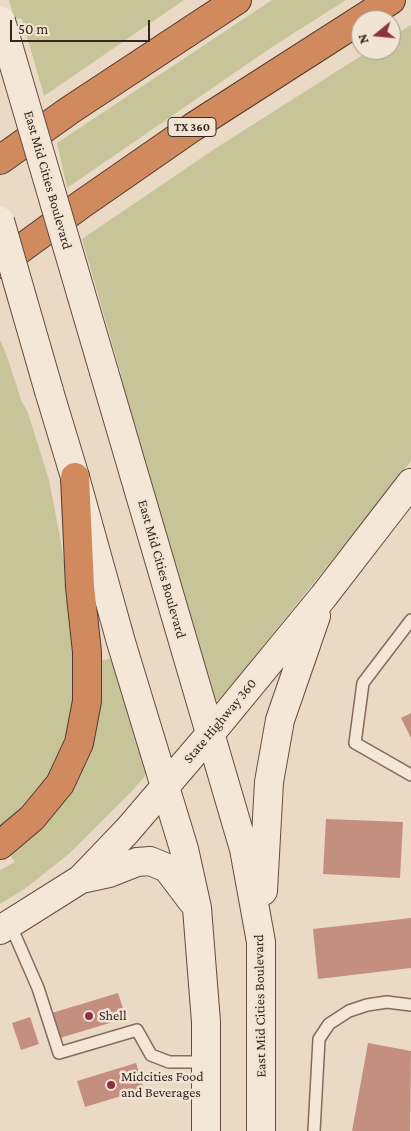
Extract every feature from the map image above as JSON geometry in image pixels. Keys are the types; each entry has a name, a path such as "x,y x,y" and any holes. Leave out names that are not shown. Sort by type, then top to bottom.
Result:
{"highway":[{"path":"0,160 94,94 237,0"},
{"name":"TX 360","path":"0,264 193,127 391,0"},
{"path":"0,845 32,818 60,784 79,743 87,701 87,652 80,587 75,477"}],"main road":[{"name":"East Mid Cities Boulevard","path":"1,19 244,849 261,942 261,1131"},
{"path":"0,221 75,477 118,633 184,849 197,908 206,1022 206,1131"},
{"name":"State Highway 360","path":"5,927 81,879 127,831 323,597 411,483"},
{"path":"261,942 269,782 280,720 323,597"},
{"path":"81,879 109,873 137,862 150,861 167,868 197,908"}],"lane":[{"path":"411,620 363,683 355,743 411,775"},
{"path":"5,927 38,988 58,1052 137,1030 151,1055 170,1062 207,1062"},
{"path":"314,1131 319,1039 329,1024 349,1011 367,1005 387,1002 411,1005"}],"shaded area":[{"path":"9,0 184,0 44,96 22,19 14,18"},
{"path":"272,0 346,0 272,47 67,188 57,143"},
{"path":"411,25 411,461 244,670 219,699 215,701 117,376 121,374 82,239 216,148 354,60 401,60 401,31"},
{"path":"0,340 21,400 28,413 49,480 73,617 75,703 68,738 45,784 12,824 0,831"},
{"path":"116,657 146,768 145,776 70,853 26,888 0,904 0,870 15,862 9,854 32,835 97,662"}],"building":[{"path":"411,713 411,738 401,718"},
{"path":"326,819 403,822 400,878 323,874"},
{"path":"411,918 411,968 318,979 313,929"},
{"name":"Shell","path":"118,993 126,1018 60,1038 52,1013"},
{"path":"30,1017 39,1044 21,1050 12,1023"},
{"path":"368,1043 411,1051 410,1131 352,1131"},
{"name":"Midcities Food and Beverages","path":"136,1063 144,1089 85,1107 77,1081"}],"place":[{"name":"Shell","path":"89,1016"},
{"name":"Midcities Food and Beverages","path":"111,1085"}]}
